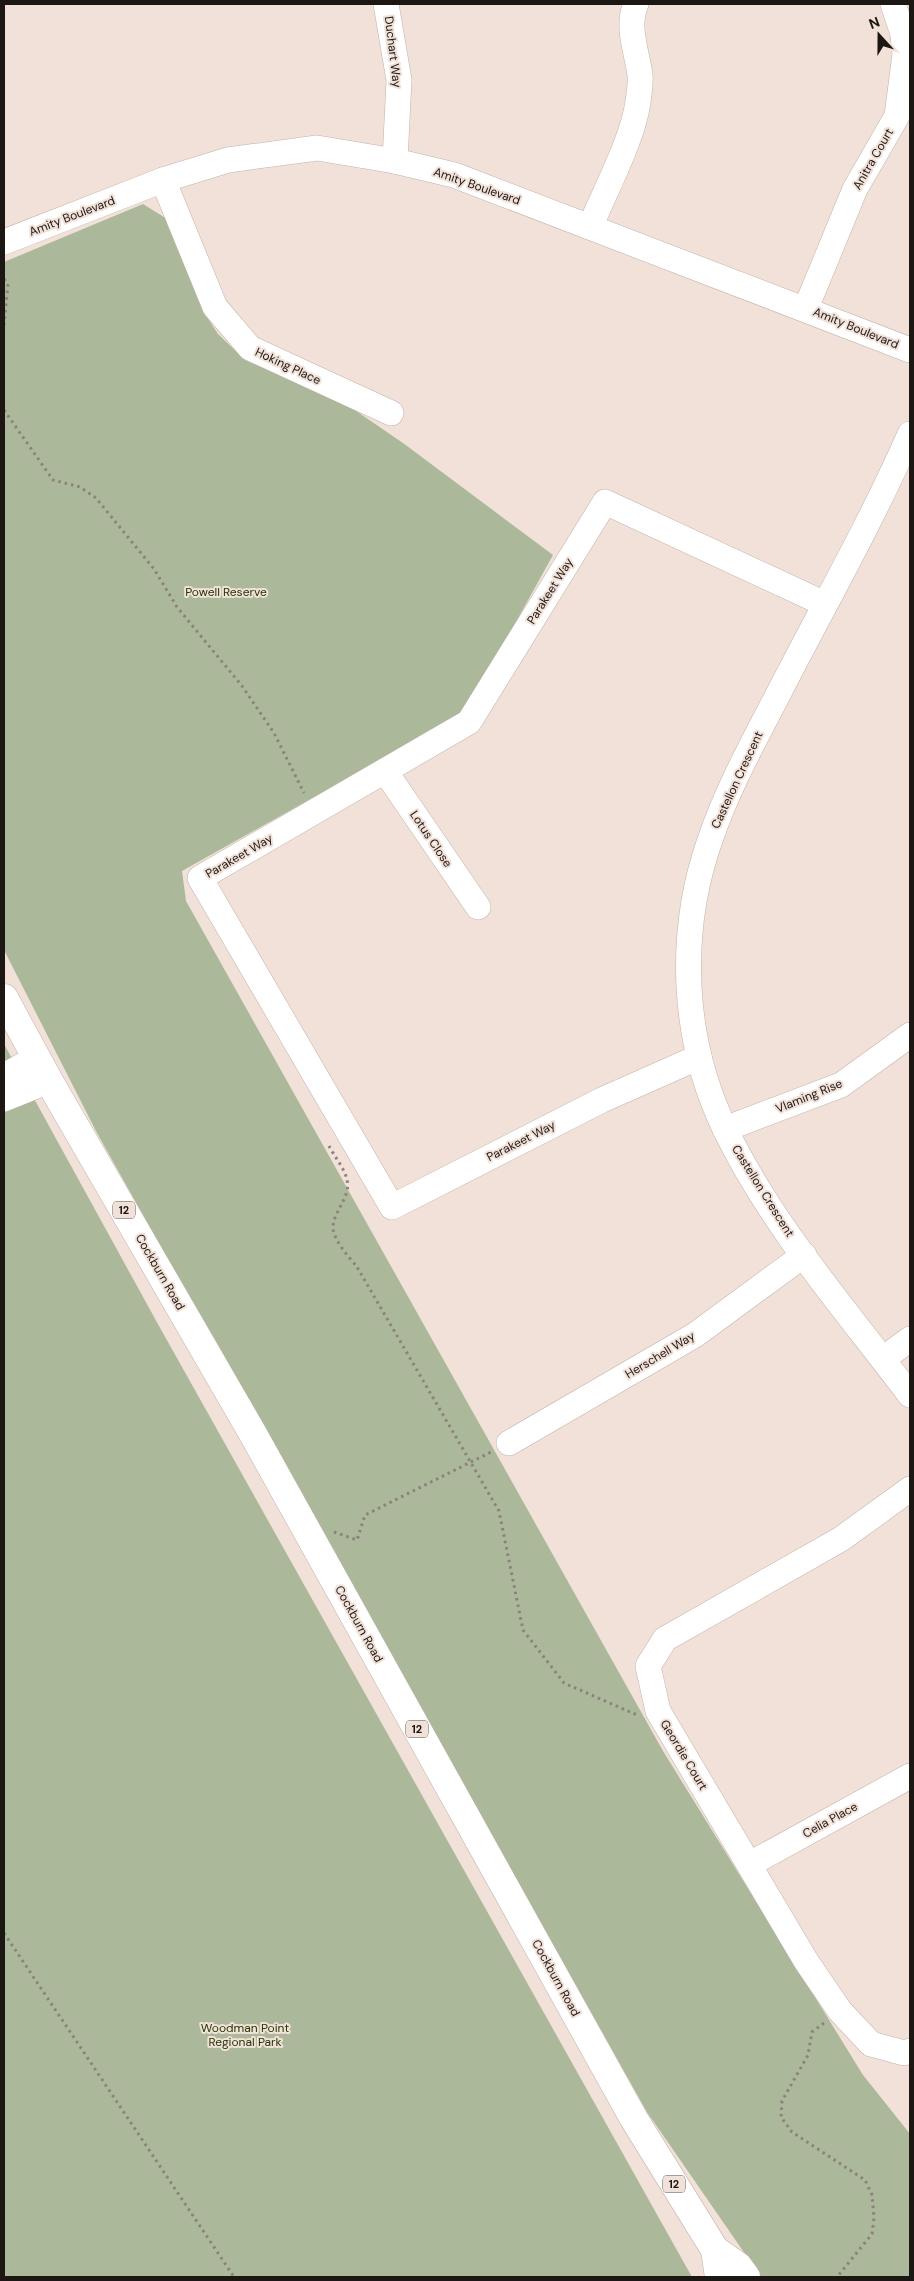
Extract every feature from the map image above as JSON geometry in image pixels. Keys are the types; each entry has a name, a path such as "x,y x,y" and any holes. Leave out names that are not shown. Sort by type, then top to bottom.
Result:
{"main road":[{"name":"Cockburn Road","path":"4,998 42,1069 205,1348 634,2118 714,2250 719,2277"},
{"name":"Cockburn Road","path":"714,2250 738,2266 746,2277"}],"street":[{"name":"Duchart Way","path":"386,4 399,80 396,161"},
{"path":"590,227 633,123 638,103 640,78 631,28 632,14 636,4"},
{"name":"Anitra Court","path":"806,308 855,189 897,116 905,54 903,34 893,4"},
{"name":"Amity Boulevard","path":"4,242 163,180 228,160 317,148 396,161 454,175 806,308 910,350"},
{"name":"Hoking Place","path":"163,180 215,307 250,348 391,413"},
{"name":"Castellon Crescent","path":"910,434 887,487 760,730 723,806 709,843 698,885 688,955 690,1016 709,1092 725,1129 755,1184 804,1255 910,1395"},
{"name":"Parakeet Way","path":"699,1056 602,1100 392,1207 200,878 469,722 605,502 825,604"},
{"name":"Lotus Close","path":"385,771 478,907"},
{"name":"Vlaming Rise","path":"725,1129 841,1085 910,1035"},
{"path":"4,1076 42,1069"},
{"path":"4,1099 42,1069"},
{"name":"Herschell Way","path":"509,1443 695,1336 804,1255"},
{"path":"883,1359 910,1339"},
{"name":"Geordie Court","path":"910,1489 840,1539 665,1639 648,1666 658,1712 806,1961 840,2012 871,2044 904,2054 910,2052"},
{"name":"Celia Place","path":"750,1864 910,1776"}],"path":[{"path":"4,279 8,284 4,325"},
{"path":"333,1531 357,1540 365,1515 471,1461"},
{"path":"4,1933 234,2277"},
{"path":"837,2277 872,2234 874,2218 872,2195 865,2180 792,2132 781,2118 782,2101 793,2086 808,2055 812,2032 840,2012"}],"green space":[{"name":"Powell Reserve","path":"143,204 167,219 203,311 218,334 245,360 340,400 403,443 553,555 466,712 182,871 186,901 663,1751 863,2075 910,2134 910,2277 761,2277 647,2112 97,1133 4,950 4,262"},
{"name":"Woodman Point Regional Park","path":"4,1044 159,1326 692,2277 4,2277"}]}
